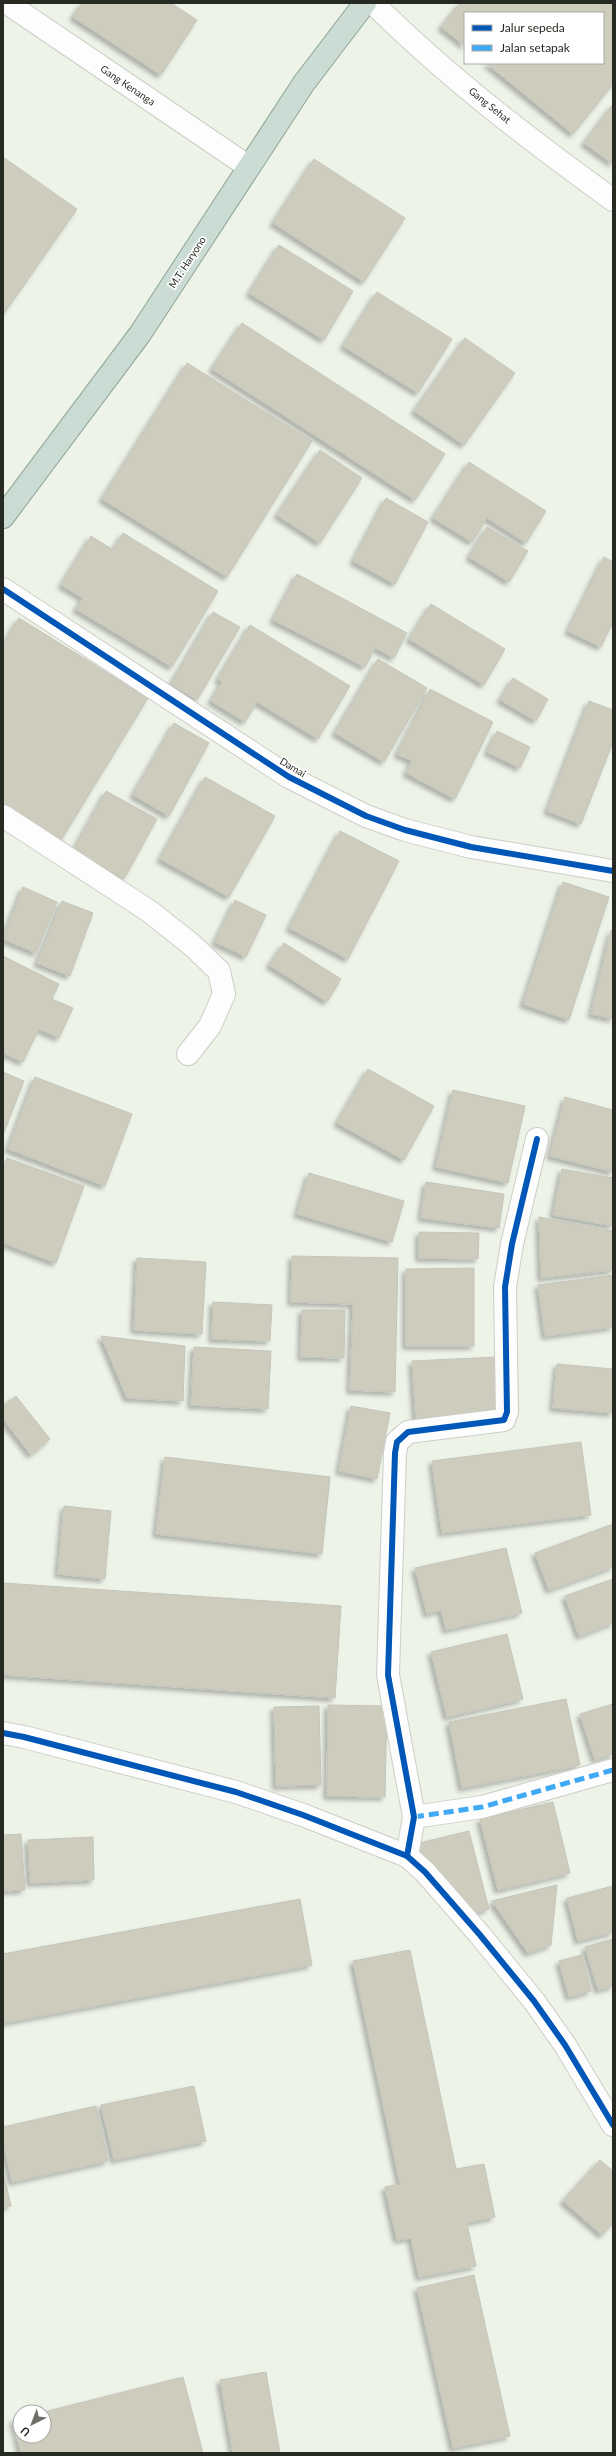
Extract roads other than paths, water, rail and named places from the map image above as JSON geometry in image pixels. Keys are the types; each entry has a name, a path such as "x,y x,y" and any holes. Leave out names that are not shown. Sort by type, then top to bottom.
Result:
{"highway":[{"name":"M.T. Haryono","path":"3,517 140,334 304,84 365,3"}],"street":[{"name":"Gang Kenanga","path":"7,3 249,167"},
{"name":"Gang Sehat","path":"373,3 414,43 568,168 613,200"},
{"name":"Damai","path":"3,589 289,777 366,816 405,830 471,847 613,871"},
{"path":"3,816 149,910 192,945 219,971 224,994 210,1026 188,1054"},
{"path":"407,1856 414,1817 388,1674 395,1453 397,1442 408,1432 504,1420 507,1412 505,1287 512,1244 536,1139"},
{"path":"3,1733 24,1737 236,1792 303,1815 407,1856 424,1872 480,1935 534,2001 565,2045 613,2125"},
{"path":"414,1817 482,1807 613,1770"}]}
